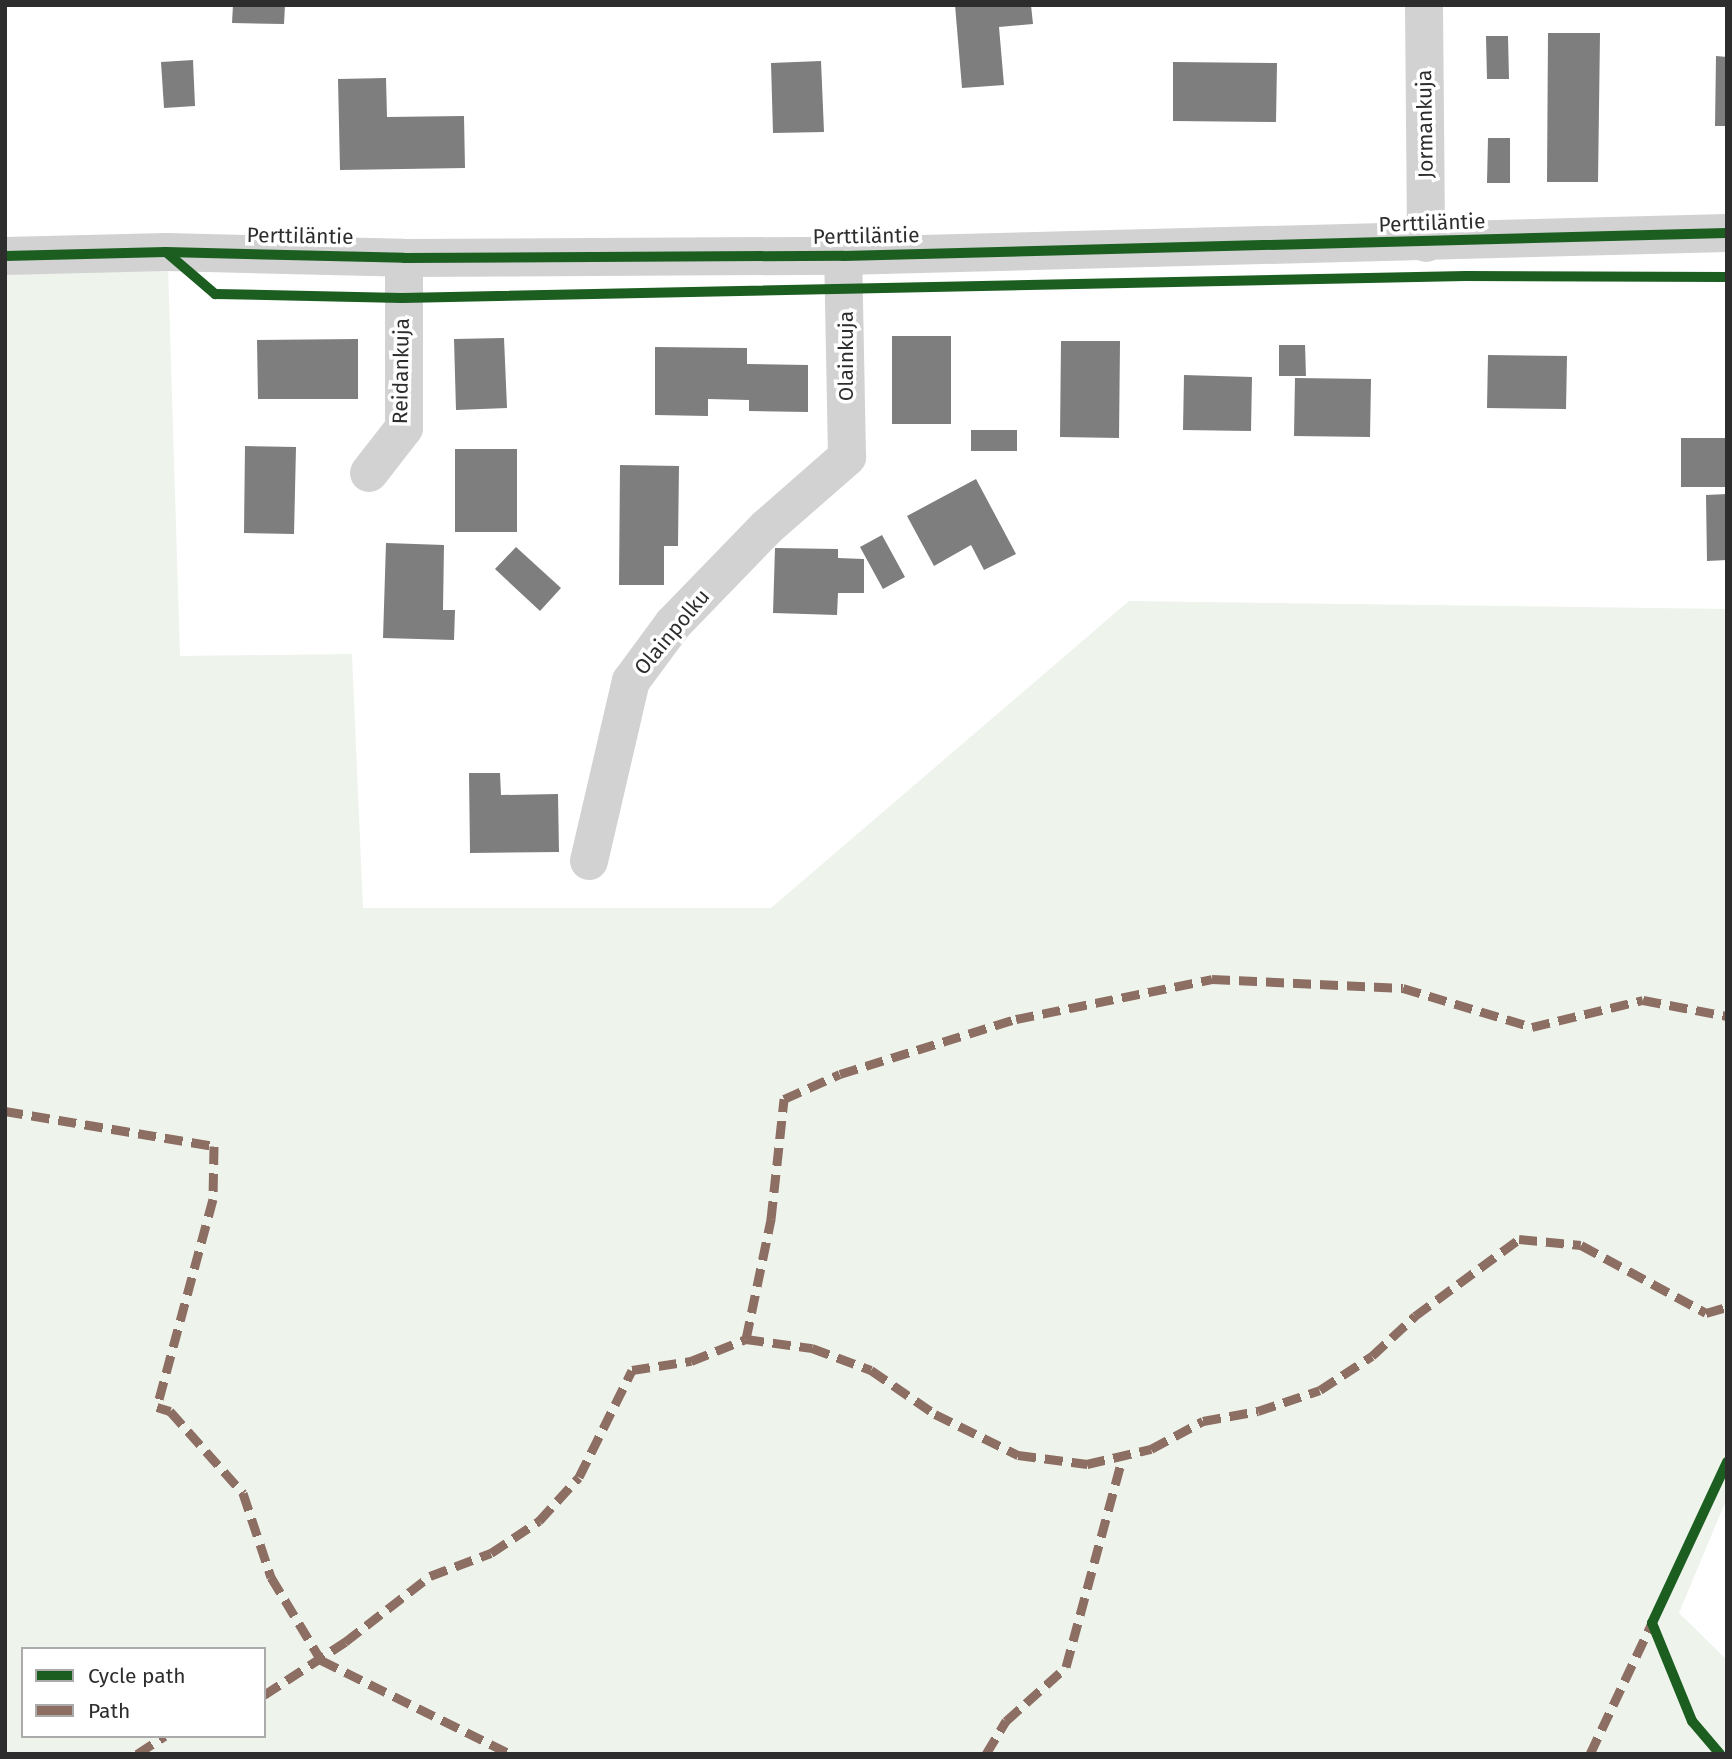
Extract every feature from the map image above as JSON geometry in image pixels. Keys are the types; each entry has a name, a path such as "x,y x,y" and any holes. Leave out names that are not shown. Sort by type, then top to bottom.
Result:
{"street":[{"name":"Jormankuja","path":"1424,5 1426,243"},
{"name":"Perttiläntie","path":"5,256 166,252 404,258 843,256 1426,243 1727,233"},
{"name":"Olainkuja","path":"843,256 846,457"},
{"name":"Reidankuja","path":"369,473 404,428 404,258"},
{"name":"Olainpolku","path":"589,861 631,681 673,624 757,537 846,457"}],"shaded area":[{"path":"168,265 180,656 352,654 363,908 771,908 1129,601 1727,609 1727,1498 1679,1613 1727,1660 1727,1754 5,1754 5,270"}],"building":[{"path":"233,5 285,5 284,24 232,23"},
{"path":"955,5 1031,5 1033,24 999,27 1004,85 962,88"},
{"path":"1548,33 1600,33 1598,182 1547,182"},
{"path":"1486,36 1508,36 1509,79 1487,79"},
{"path":"1716,56 1727,57 1727,126 1715,126"},
{"path":"193,60 195,106 164,108 161,62"},
{"path":"821,61 824,132 773,133 771,63"},
{"path":"1173,62 1277,63 1276,122 1173,121"},
{"path":"386,78 387,117 464,116 465,168 340,170 338,79"},
{"path":"1488,138 1510,138 1510,183 1487,183"},
{"path":"892,336 951,336 951,424 892,424"},
{"path":"504,338 507,408 456,410 454,339"},
{"path":"358,339 358,399 258,399 257,340"},
{"path":"1061,341 1120,341 1119,438 1060,437"},
{"path":"1279,345 1305,345 1306,376 1279,376"},
{"path":"655,347 747,348 747,364 808,365 808,412 749,411 749,400 708,399 708,416 655,415"},
{"path":"1488,355 1567,356 1566,409 1487,408"},
{"path":"1184,375 1252,377 1251,431 1183,430"},
{"path":"1295,378 1371,379 1370,437 1294,436"},
{"path":"971,430 1017,430 1017,451 971,451"},
{"path":"1681,438 1725,438 1725,487 1681,487"},
{"path":"245,446 296,447 294,534 244,533"},
{"path":"455,449 517,449 517,532 455,532"},
{"path":"620,465 679,466 678,546 664,546 664,585 619,585"},
{"path":"976,479 1016,554 984,570 971,545 934,566 907,516"},
{"path":"1727,494 1727,560 1707,561 1706,495"},
{"path":"882,535 905,577 883,589 860,547"},
{"path":"386,543 444,545 443,610 455,610 454,640 383,638"},
{"path":"516,547 561,588 540,611 495,569"},
{"path":"775,548 838,549 838,558 864,559 864,593 838,593 837,615 773,613"},
{"path":"469,773 500,773 501,795 558,794 559,852 470,853"}],"marked path":[{"path":"746,1339 771,1219 784,1099 840,1074 1016,1019 1212,979 1403,988 1532,1027 1643,1000 1727,1016"},
{"path":"5,1111 214,1146 213,1199 157,1407 170,1411 243,1493 271,1577 321,1660 510,1754"},
{"path":"266,1694 345,1642 430,1576 491,1553 539,1521 579,1477 632,1370 691,1361 746,1339 812,1348 871,1370 935,1414 1018,1455 1087,1464 1151,1449 1203,1421 1258,1411 1320,1390 1372,1356 1415,1316 1519,1239 1581,1245 1706,1313 1727,1307"},
{"path":"986,1754 1006,1721 1066,1667 1123,1456"},
{"path":"1590,1754 1652,1623"},
{"path":"137,1754 162,1738"}],"cycle path":[{"path":"5,256 166,252 404,258 843,256 1727,233"},
{"path":"166,252 215,294 402,298 1466,276 1727,277"},
{"path":"1720,1754 1692,1721 1652,1623 1727,1462"}]}
